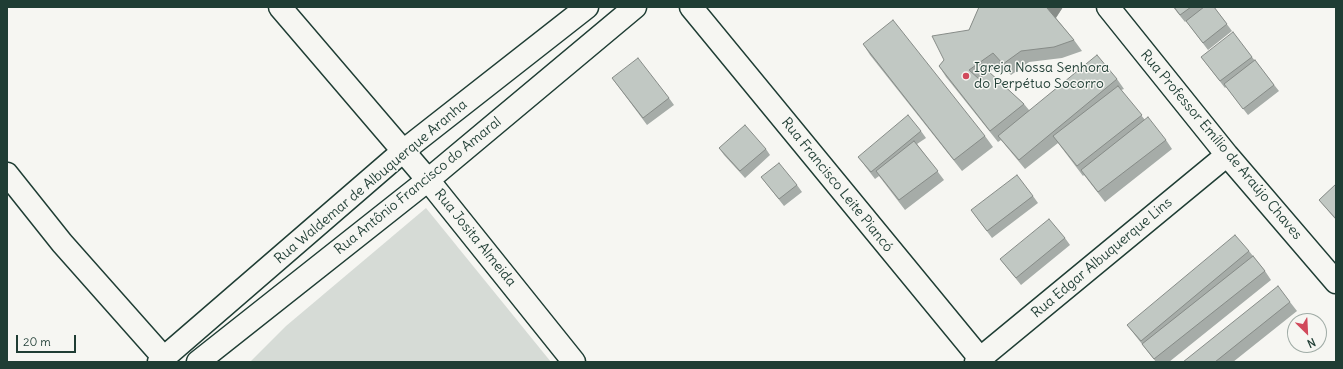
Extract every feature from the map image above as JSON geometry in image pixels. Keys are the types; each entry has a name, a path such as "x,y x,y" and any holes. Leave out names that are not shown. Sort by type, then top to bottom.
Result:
{"street":[{"name":"Rua Josita Almeida","path":"280,7 323,56 402,152 428,180 574,362"},
{"name":"Rua Waldemar de Albuquerque Aranha","path":"161,360 402,152 587,7"},
{"name":"Rua Antônio Francisco do Amaral","path":"198,362 428,180 635,7"},
{"name":"Rua Francisco Leite Piancó","path":"691,7 980,361"},
{"name":"Rua Professor Emílio de Araújo Chaves","path":"1108,7 1227,154 1336,282"},
{"name":"Rua Edgar Albuquerque Lins","path":"980,361 1227,154"},
{"path":"7,174 62,243 161,360"}],"shaded area":[{"path":"426,208 551,362 250,362 286,326"}],"building":[{"name":"Igreja Nossa Senhora do Perpétuo Socorro","path":"979,7 1048,7 1047,8 1074,40 1054,47 1021,51 1003,64 993,53 969,70 979,79 988,71 1024,104 990,131 939,66 944,60 932,36 969,30"},
{"path":"1174,7 1191,7 1180,15"},
{"path":"1204,7 1214,7 1227,24 1203,43 1186,21"},
{"path":"893,20 985,136 954,160 863,44"},
{"path":"1233,32 1252,57 1220,81 1201,57"},
{"path":"1097,55 1117,79 1019,160 998,136"},
{"path":"638,58 669,98 643,118 612,78"},
{"path":"1255,60 1274,85 1243,109 1224,84"},
{"path":"1118,86 1142,115 1077,166 1053,136"},
{"path":"908,115 921,131 871,172 858,157"},
{"path":"1148,117 1166,140 1098,192 1081,170"},
{"path":"745,125 766,149 740,171 719,148"},
{"path":"914,141 938,171 899,200 876,171"},
{"path":"779,163 797,185 779,199 761,177"},
{"path":"1017,175 1033,196 987,231 971,210"},
{"path":"1336,184 1336,219 1319,200"},
{"path":"1049,219 1065,238 1016,278 1000,259"},
{"path":"1235,235 1249,251 1141,341 1127,325"},
{"path":"1253,256 1265,271 1154,359 1142,344"},
{"path":"1278,286 1290,302 1215,362 1183,362"}],"place":[{"name":"Igreja Nossa Senhora do Perpétuo Socorro","path":"966,76"}]}
